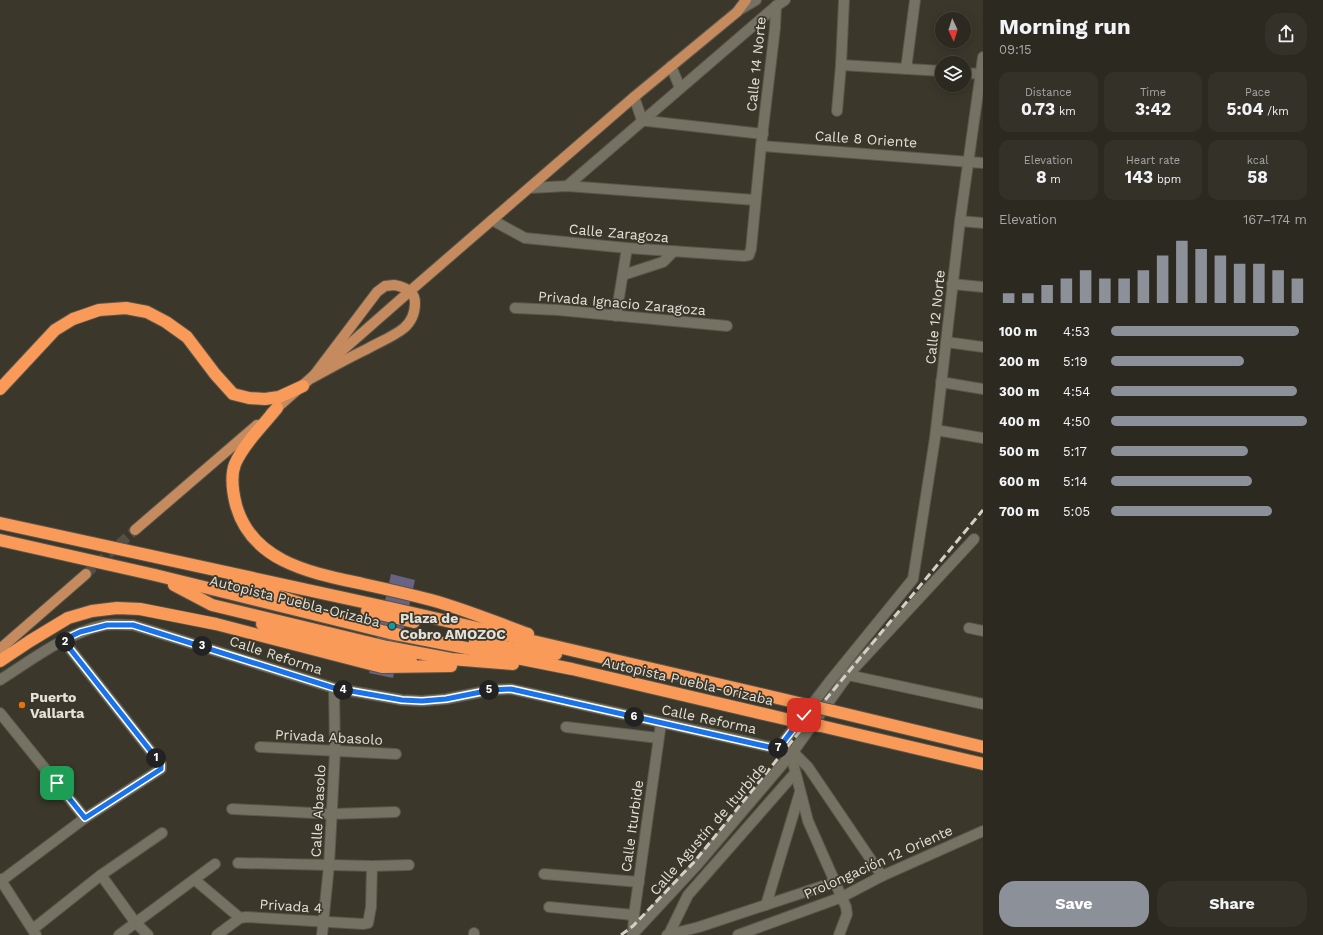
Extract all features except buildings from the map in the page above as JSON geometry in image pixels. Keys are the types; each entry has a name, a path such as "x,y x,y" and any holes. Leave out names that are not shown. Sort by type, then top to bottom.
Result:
{"highway":[{"path":"0,389 55,330 73,319 98,310 126,308 147,312 166,322 187,337 215,374 233,394 249,398 265,399 278,397 308,382"},
{"path":"277,408 243,451 235,464 233,473 232,486 237,509 248,530 264,548 287,563 318,574 400,592 462,609 533,636 595,657"},
{"name":"Autopista Puebla-Orizaba","path":"0,523 395,609 983,747"},
{"name":"Autopista Puebla-Orizaba","path":"0,540 155,575 390,633 572,669 983,764"},
{"name":"Autopista Puebla-Orizaba","path":"205,568 222,577 308,606 391,625 529,652 595,657"},
{"name":"Autopista Puebla-Orizaba","path":"155,575 212,605 280,631 385,656 451,666 572,669"},
{"name":"Autopista Puebla-Orizaba","path":"212,605 387,647 451,659 572,669"},
{"path":"0,661 68,618 92,611 117,608 140,609 216,624 382,667 451,666"}],"main road":[{"path":"134,530 308,382 410,291 634,97 736,12 746,0"},
{"path":"394,285 404,287 413,294 415,300 415,312 412,320 405,327 308,382 377,292 385,286 394,285"},
{"path":"0,649 86,574"}],"street":[{"path":"736,12 756,0"},
{"path":"776,6 785,0"},
{"path":"837,111 844,0"},
{"path":"906,69 915,0"},
{"name":"Calle 14 Norte","path":"567,186 776,6"},
{"name":"Calle 14 Norte","path":"749,255 751,249 755,200 775,28 776,6"},
{"name":"Calle 12 Norte","path":"778,749 830,681 913,580 936,430 952,284 968,161 979,117 983,57"},
{"path":"841,65 935,71"},
{"path":"672,66 680,88"},
{"path":"971,73 982,74"},
{"path":"634,97 642,120 763,134"},
{"name":"Calle 8 Oriente","path":"761,146 983,163"},
{"path":"530,188 567,186 755,200"},
{"name":"Calle Zaragoza","path":"492,220 525,238 627,248 744,256 749,255"},
{"path":"960,221 983,224"},
{"path":"616,316 627,248"},
{"path":"622,275 663,262 674,251"},
{"path":"952,284 983,287"},
{"name":"Privada Ignacio Zaragoza","path":"515,308 727,326"},
{"path":"946,342 983,347"},
{"path":"941,382 983,389"},
{"path":"936,430 983,438"},
{"name":"Calle Agustín de Iturbide","path":"633,934 697,865 792,754 848,675 974,540"},
{"name":"Calle Reforma","path":"0,680 63,640 80,632 107,625 133,625 334,688 402,700 422,701 446,699 491,690 511,689 778,749 792,754"},
{"path":"968,628 983,630"},
{"path":"63,640 161,764 161,769 85,818 1,880 34,932 101,876 162,833"},
{"path":"848,675 983,704"},
{"name":"Calle Abasolo","path":"322,935 329,865 332,814 335,751 334,688"},
{"path":"0,713 85,818"},
{"name":"Calle Iturbide","path":"633,934 634,915 661,723"},
{"path":"566,727 658,738"},
{"name":"Privada Abasolo","path":"260,747 396,754"},
{"path":"792,754 795,773 808,821 846,907 847,914 839,935"},
{"path":"792,754 808,767 882,876"},
{"path":"668,934 688,895 795,773"},
{"path":"766,904 800,792"},
{"path":"232,809 332,814 395,812"},
{"name":"Prolongación 12 Oriente","path":"738,935 842,897 882,876 983,831"},
{"path":"238,863 372,866 409,865"},
{"path":"119,935 215,864"},
{"name":"Privada 4","path":"217,935 240,918 254,917 323,922 368,923 371,906 372,866"},
{"path":"544,874 639,882"},
{"path":"101,876 135,922 148,935"},
{"path":"195,880 240,918"},
{"path":"668,934 699,927 835,882"},
{"path":"549,907 634,915"}],"tunnel":[{"path":"86,574 135,530"}],"railway":[{"path":"621,935 633,926 695,861 826,699 983,510"}],"place":[{"name":"Plaza de Cobro AMOZOC","path":"392,626"},
{"name":"Puerto Vallarta","path":"22,705"}],"route":[{"path":"57,783 85,818 161,769 161,764 63,640 80,632 107,625 133,625 334,688 402,700 422,701 446,699 491,690 511,689 778,749 804,715"}]}
